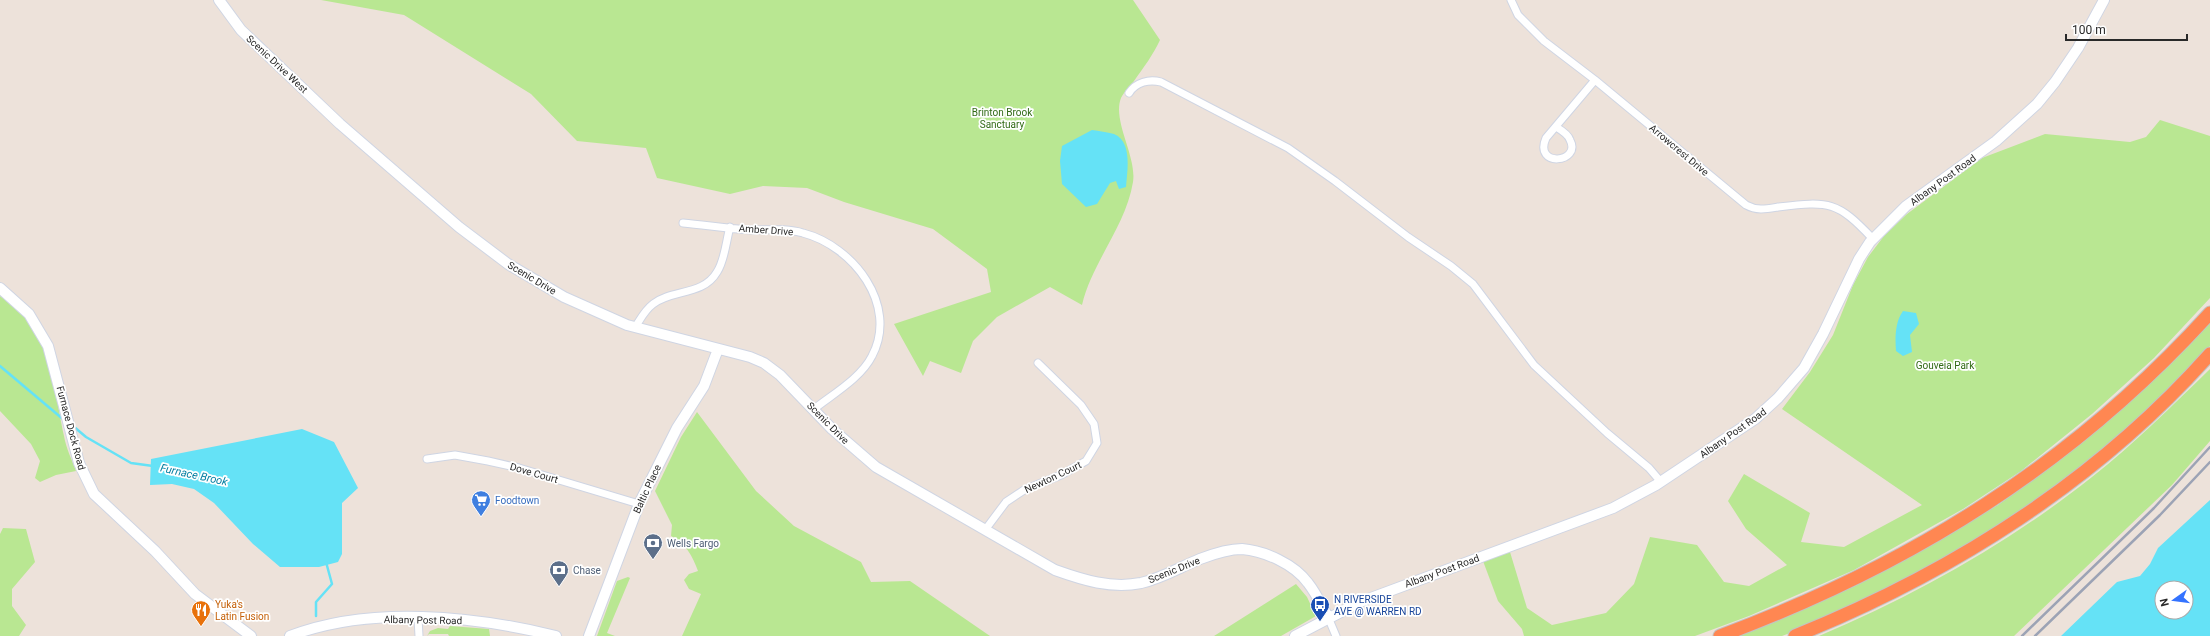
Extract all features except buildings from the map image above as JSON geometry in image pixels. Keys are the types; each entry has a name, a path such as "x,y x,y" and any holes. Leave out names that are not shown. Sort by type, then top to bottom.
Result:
{"highway":[{"path":"1720,636 1773,616 1854,579 1932,538 1995,499 2049,461 2112,409 2177,348 2210,313"},
{"path":"1795,636 1910,584 1974,548 2036,507 2129,434 2172,394 2210,354"}],"street":[{"name":"Scenic Drive West","path":"219,0 241,30 340,124"},
{"name":"Arrowcrest Drive","path":"1511,0 1518,15 1544,41 1595,80 1746,205 1759,210 1814,203 1837,207 1855,219 1873,239"},
{"name":"Albany Post Road","path":"1295,636 1328,617 1396,588 1604,512 1660,482 1755,418 1788,387 1813,353 1859,260 1873,239 1906,206 1996,141 2037,104 2071,59 2104,0"},
{"path":"1556,127 1567,135 1571,143 1570,152 1559,160 1548,156 1544,147 1546,138 1595,80"},
{"path":"1129,93 1139,83 1155,81 1161,82 1288,148 1335,181 1408,237 1451,266 1473,284 1534,364 1596,423 1649,468 1660,482"},
{"name":"Scenic Drive","path":"340,124 459,227 508,264 564,297 627,325 636,326 750,357 764,363 780,375 832,429 876,466 1055,570 1078,578 1110,585 1146,581 1164,576 1200,559 1228,551 1242,549 1263,554 1284,562 1308,582 1328,617"},
{"name":"Amber Drive","path":"683,223 803,232 826,241 856,266 876,296 880,328 878,340 872,357 856,375 814,409"},
{"name":"Amber Drive","path":"636,326 652,304 664,298 703,286 711,280 718,271 730,227"},
{"name":"Furnace Dock Road","path":"0,288 25,310 41,333 51,353 75,449 84,476 103,503 149,545 195,594 251,636"},
{"name":"Baltic Place","path":"589,636 639,504 677,428 704,386 718,349"},
{"name":"Newton Court","path":"985,530 1006,502 1024,490 1061,475 1086,461 1097,443 1094,424 1081,405 1038,363"},
{"name":"Dove Court","path":"427,459 455,455 488,460 639,504"},
{"path":"1328,617 1336,636"},
{"path":"418,618 419,636"},
{"name":"Albany Post Road","path":"290,636 322,626 341,623 418,618 480,622 556,636"}],"green space":[{"name":"Brinton Brook Sanctuary","path":"321,0 1133,0 1160,40 1148,61 1121,98 1119,107 1120,117 1132,161 1133,182 1123,214 1093,274 1082,305 1050,287 997,317 973,341 961,373 930,361 923,376 894,324 991,292 987,269 933,229 844,202 807,188 763,186 730,194 657,178 646,148 577,141 531,94 404,15"},
{"name":"Gouveia Park","path":"2160,120 2210,136 2210,298 2154,358 2092,414 2021,471 1963,509 1854,570 1749,616 1695,636 1524,636 1522,629 1498,601 1483,561 1510,552 1527,608 1552,625 1606,613 1634,584 1650,537 1697,545 1724,582 1749,586 1787,565 1746,529 1728,501 1744,474 1810,513 1801,542 1844,547 1922,505 1782,409 1810,372 1833,335 1853,285 1868,257 1884,236 1907,214 1982,158 2045,134 2130,142 2146,137"},
{"path":"0,296 27,320 39,338 52,374 65,440 76,471 56,475 40,482 35,478 40,461 31,444 0,411"},
{"path":"2210,319 2210,346 2151,407 2113,441 2062,481 2007,520 1930,567 1811,625 1782,636 1737,636 1855,586 1923,550 1998,505 2051,467"},
{"path":"2210,369 2210,441 2172,485 2014,636 1819,636 1926,585 1995,546 2028,524 2108,464"},
{"path":"697,412 756,491 794,526 861,562 871,582 910,581 990,636 682,636 701,594 689,589 684,580 689,574 698,571 688,550 671,536 672,525 655,491 681,437"},
{"path":"3,528 26,529 35,562 12,589 12,606 26,625 19,636 0,636 0,534"},
{"path":"628,577 630,578 607,633 615,636 597,636 617,581"},
{"path":"1296,584 1307,597 1316,616 1281,636 1214,636"},
{"path":"450,626 489,629 490,636 449,636 448,634 429,634 427,636 430,631 438,628 448,629"}],"water":[{"path":"1092,130 1114,134 1120,138 1124,144 1128,158 1126,187 1119,189 1116,181 1110,183 1097,204 1086,207 1062,184 1060,161 1062,146"},
{"path":"1903,311 1916,313 1919,324 1910,335 1912,352 1903,356 1896,351 1896,330 1898,320"},
{"path":"302,429 334,442 358,488 342,503 342,554 338,562 319,567 280,567 253,544 214,503 194,489 172,484 150,485 151,459"},
{"path":"2210,500 2210,636 2061,636 2117,582 2140,576 2150,564 2158,548"}],"waterway":[{"name":"Furnace Brook","path":"0,366 64,420"},
{"name":"Furnace Brook","path":"73,426 86,437 131,463 153,466"},
{"name":"Furnace Brook","path":"316,616 316,602 332,584 326,562"}],"railway":[{"path":"2022,636 2154,508 2210,447"},
{"path":"2035,636 2160,515 2210,462"}],"place":[{"name":"Foodtown","path":"481,517"},
{"name":"Wells Fargo","path":"653,560"},
{"name":"Chase","path":"559,587"},
{"name":"N RIVERSIDE AVE @ WARREN RD","path":"1320,622"},
{"name":"Yuka's Latin Fusion","path":"201,627"}]}
